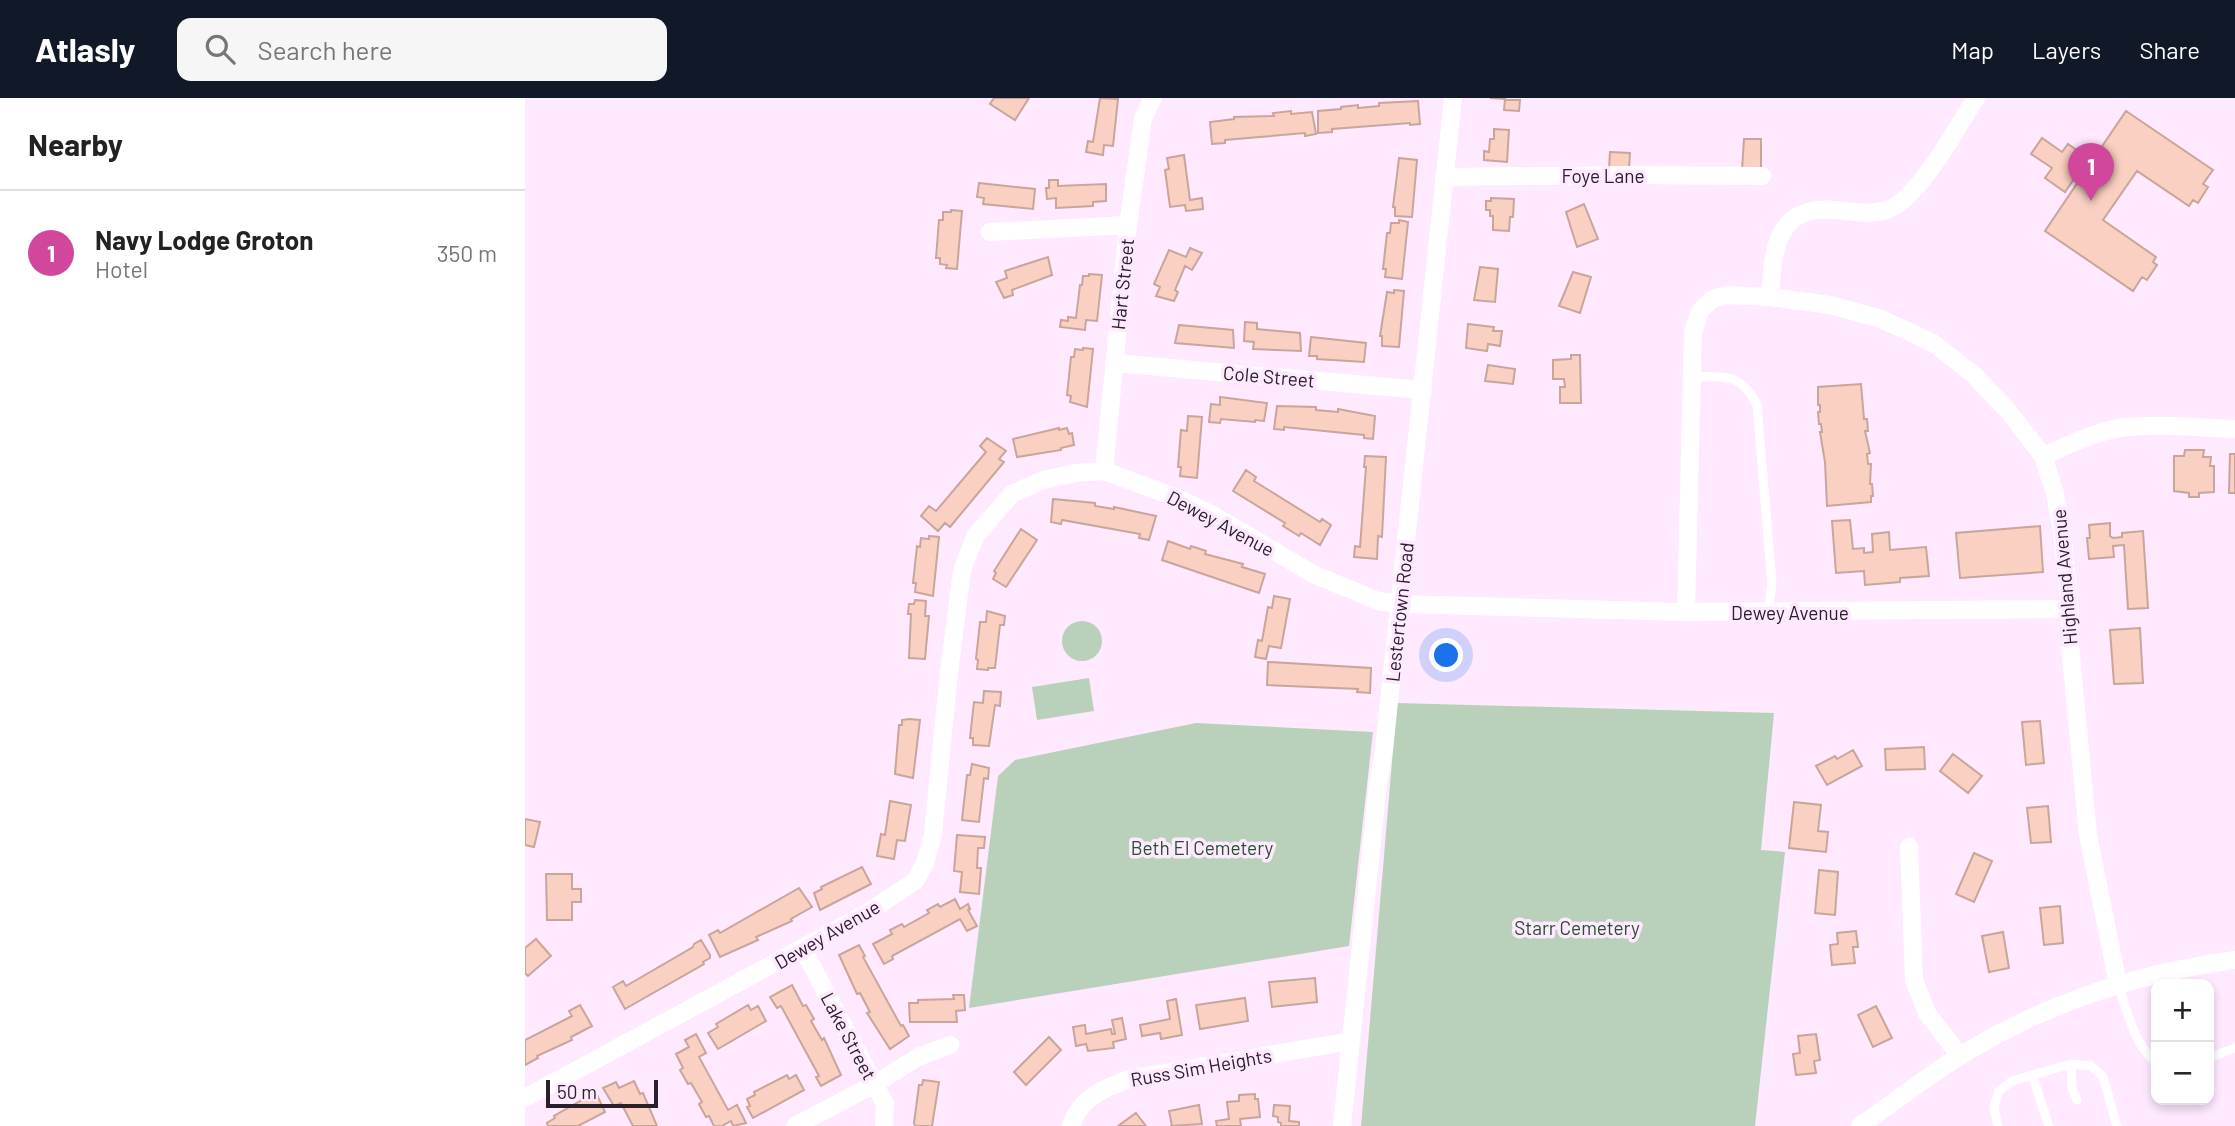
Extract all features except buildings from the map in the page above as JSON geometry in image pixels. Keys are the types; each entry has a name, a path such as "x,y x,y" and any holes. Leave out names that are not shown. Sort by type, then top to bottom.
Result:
{"street":[{"name":"Hart Street","path":"1104,471 1128,226 1143,119 1152,98"},
{"name":"Lestertown Road","path":"1342,1126 1453,98"},
{"path":"1770,297 1773,255 1781,232 1798,216 1824,209 1868,213 1891,208 1909,196 1926,175 1976,98"},
{"name":"Foye Lane","path":"1444,177 1627,174 1762,176"},
{"path":"990,232 1128,226"},
{"name":"Highland Avenue","path":"1686,612 1693,332 1700,311 1711,300 1725,295 1770,297 1829,305 1881,319 1933,343 1973,374 2009,412 2043,456 2055,494 2070,609 2070,646 2088,835 2118,984"},
{"name":"Cole Street","path":"1114,363 1423,390"},
{"path":"2043,456 2079,440 2119,428 2159,426 2235,429"},
{"name":"Dewey Avenue","path":"525,1098 867,914 915,881 925,863 933,834 962,570 976,536 1012,495 1043,481 1076,473 1104,471 1201,509 1313,574 1378,601 1399,604 1686,612 2070,609"},
{"path":"1909,847 1914,980 1927,1013 1960,1056"},
{"name":"Lake Street","path":"803,949 885,1104 884,1126"},
{"path":"1860,1126 1960,1056 2070,1002 2118,984 2190,966 2235,960"},
{"name":"Russ Sim Heights","path":"1071,1126 1075,1113 1086,1100 1104,1088 1129,1079 1351,1041"},
{"path":"795,1126 918,1058 950,1045"}],"lane":[{"path":"1692,377 1730,377 1748,387 1757,405 1772,584 1768,612"},
{"path":"2118,984 2140,1041 2151,1058"},
{"path":"2214,1056 2235,1048"},
{"path":"2071,1064 2072,1088 2077,1100"},
{"path":"1998,1126 1994,1107 1999,1091 2012,1081 2071,1064 2091,1066 2103,1077 2117,1126"},
{"path":"2032,1075 2049,1126"}],"green space":[{"path":"1082,621 1090,622 1096,627 1101,633 1101,649 1096,655 1090,660 1082,661 1074,660 1068,655 1063,649 1062,641 1063,633 1068,627 1074,622"},
{"path":"1089,678 1094,711 1037,720 1032,687"},
{"name":"Starr Cemetery","path":"1397,703 1774,713 1761,850 1785,852 1755,1126 1361,1126"},
{"name":"Beth El Cemetery","path":"1196,723 1373,732 1349,946 969,1008 998,776 1015,760"}],"place":[{"name":"Navy Lodge Groton","path":"2091,201"}]}
